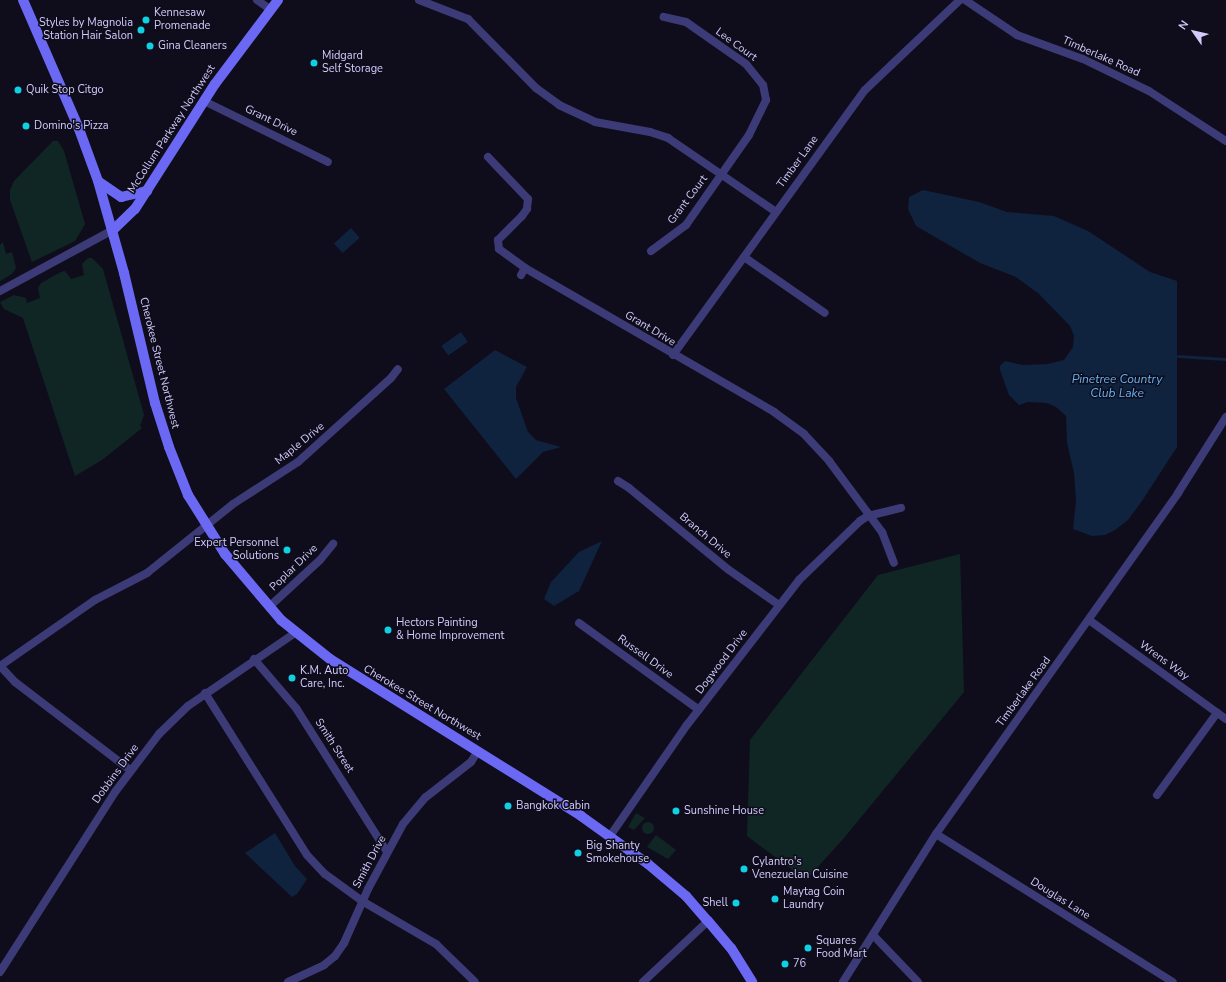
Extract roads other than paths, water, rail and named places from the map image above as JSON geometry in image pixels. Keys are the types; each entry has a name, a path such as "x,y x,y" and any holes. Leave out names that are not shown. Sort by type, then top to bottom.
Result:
{"main road":[{"name":"Cherokee Street Northwest","path":"23,0 79,129 98,181 113,230 161,424 182,481 206,525 225,554 269,607 295,633 341,667 478,751 610,836 668,880 708,921 735,954 752,982"},
{"name":"McCollum Parkway Northwest","path":"113,230 129,216 147,191 204,101 278,0"},
{"path":"98,181 121,197 132,197 147,191"}],"street":[{"path":"257,0 270,9"},
{"path":"419,0 468,19 536,88 559,105 595,122 650,132 668,138 776,212"},
{"name":"Timber Lane","path":"673,355 865,90 960,0"},
{"name":"Timberlake Road","path":"965,0 1017,35 1083,59 1150,91 1226,141"},
{"name":"Lee Court","path":"664,17 686,22 746,64 764,85 766,100 761,116 722,174"},
{"name":"Grant Drive","path":"204,101 328,162"},
{"name":"Grant Drive","path":"488,157 528,199 527,209 522,216 498,240 499,249 523,272 774,412 804,434 829,461 868,516"},
{"name":"Grant Court","path":"651,251 665,243 686,225 722,174"},
{"path":"0,291 113,230"},
{"path":"744,257 825,313"},
{"name":"Maple Drive","path":"0,666 95,600 147,573 206,525 298,462 391,378 398,369"},
{"name":"Timberlake Road","path":"843,982 936,834 1178,493 1226,417"},
{"name":"Branch Drive","path":"618,482 635,492 729,570 779,605"},
{"name":"Dogwood Drive","path":"610,836 699,710 779,605 820,557 868,516 901,508"},
{"path":"868,516 882,532 894,563"},
{"name":"Poplar Drive","path":"269,607 320,560 333,544"},
{"name":"Wrens Way","path":"1089,620 1226,719"},
{"name":"Russell Drive","path":"579,623 699,710"},
{"name":"Dobbins Drive","path":"0,972 130,770 174,719 205,693 295,633"},
{"name":"Smith Street","path":"254,659 296,708 387,852"},
{"path":"0,666 15,682 130,770"},
{"path":"205,693 308,855 325,874 362,901 436,944 475,982"},
{"path":"1157,794 1217,713"},
{"name":"Smith Drive","path":"288,982 324,965 335,956 344,943 362,901 387,852 412,811 471,762 478,751"},
{"name":"Douglas Lane","path":"936,834 1173,982"},
{"path":"642,982 708,921"},
{"path":"873,935 918,982"}],"water":[{"name":"Pinetree Country Club Lake","path":"923,190 979,202 1007,212 1054,216 1088,231 1150,272 1177,281 1177,447 1128,520 1115,530 1105,535 1092,536 1073,529 1076,501 1074,473 1067,443 1066,416 1056,407 1047,403 1028,402 1019,405 1009,395 1000,370 1000,366 1005,361 1023,365 1048,364 1064,360 1073,347 1074,336 1070,326 1039,294 1016,277 980,263 916,226 908,209 909,197"},
{"path":"351,228 360,238 343,253 334,243"},
{"path":"461,332 468,342 448,356 441,346"},
{"path":"495,350 527,367 516,387 516,398 528,432 536,440 561,447 543,452 516,479 444,389"},
{"path":"602,541 579,591 554,606 544,599 551,582 579,552"},
{"path":"275,833 295,866 307,879 297,894 292,897 245,853"}],"waterway":[{"path":"1178,356 1226,359"}],"place":[{"name":"Kennesaw Promenade","path":"146,20"},
{"name":"Styles by Magnolia Station Hair Salon","path":"141,30"},
{"name":"Gina Cleaners","path":"150,46"},
{"name":"Midgard Self Storage","path":"314,63"},
{"name":"Quik Stop Citgo","path":"18,90"},
{"name":"Domino's Pizza","path":"26,126"},
{"name":"Expert Personnel Solutions","path":"287,550"},
{"name":"Hectors Painting & Home Improvement","path":"388,630"},
{"name":"K.M. Auto Care, Inc.","path":"292,678"},
{"name":"Bangkok Cabin","path":"508,806"},
{"name":"Sunshine House","path":"676,811"},
{"name":"Big Shanty Smokehouse","path":"578,853"},
{"name":"Cylantro's Venezuelan Cuisine","path":"744,869"},
{"name":"Maytag Coin Laundry","path":"775,899"},
{"name":"Shell","path":"736,903"},
{"name":"Squares Food Mart","path":"808,948"},
{"name":"76","path":"785,964"}]}
